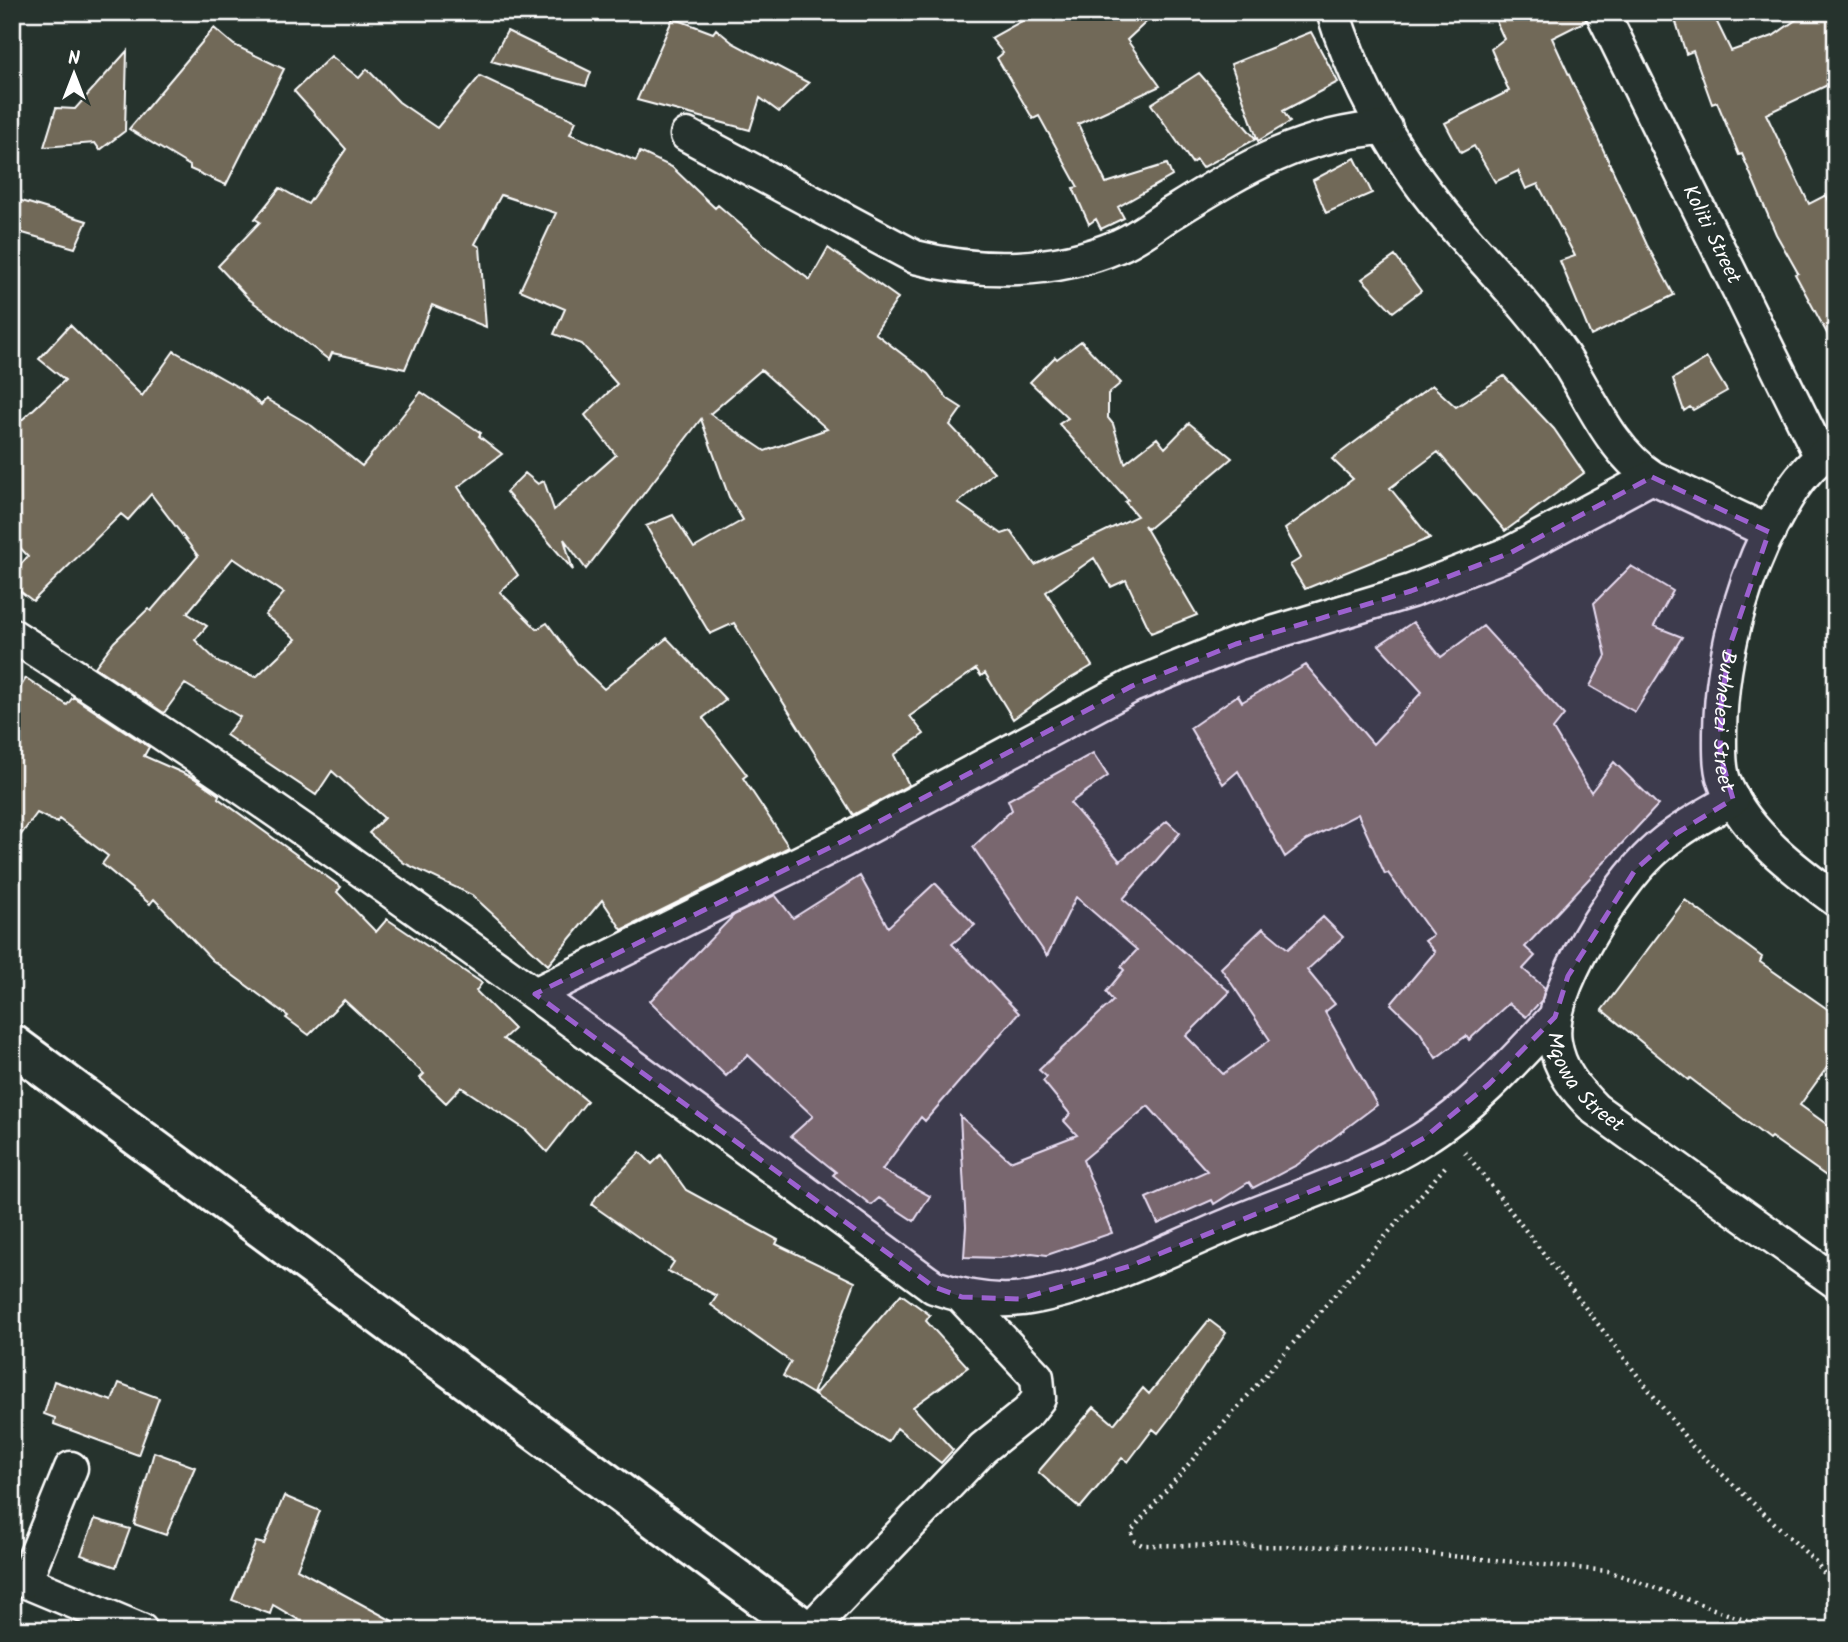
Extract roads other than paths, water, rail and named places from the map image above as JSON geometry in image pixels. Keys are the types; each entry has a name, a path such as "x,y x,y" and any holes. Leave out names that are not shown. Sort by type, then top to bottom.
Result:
{"main road":[{"path":"12,1044 808,1630"}],"street":[{"path":"1333,12 1360,79 1410,170 1562,354 1620,449 1635,465 1653,477 1769,532"},
{"name":"Koliti Street","path":"1602,12 1828,451"},
{"path":"687,135 915,257 941,264 1027,268 1094,256 1121,245 1271,155 1346,130 1386,128"},
{"name":"Buthelezi Street","path":"1828,451 1793,488 1753,569 1730,645 1721,705 1720,754 1725,783 1733,799 1763,840 1836,900"},
{"path":"535,994 843,841 1132,685 1236,644 1411,591 1510,553 1653,477"},
{"path":"12,635 117,703 535,994 934,1287 962,1297 1020,1299 1054,1293 1130,1266 1384,1161 1443,1124 1518,1058 1555,1017"},
{"name":"Mqowa Street","path":"1733,799 1678,833 1635,870 1587,941 1568,975 1555,1017 1554,1040 1563,1069 1576,1090 1595,1109 1836,1282"},
{"path":"808,1630 983,1448 1028,1412 1038,1398 1037,1377 962,1297"},
{"path":"71,1468 19,1579 141,1630"}]}
